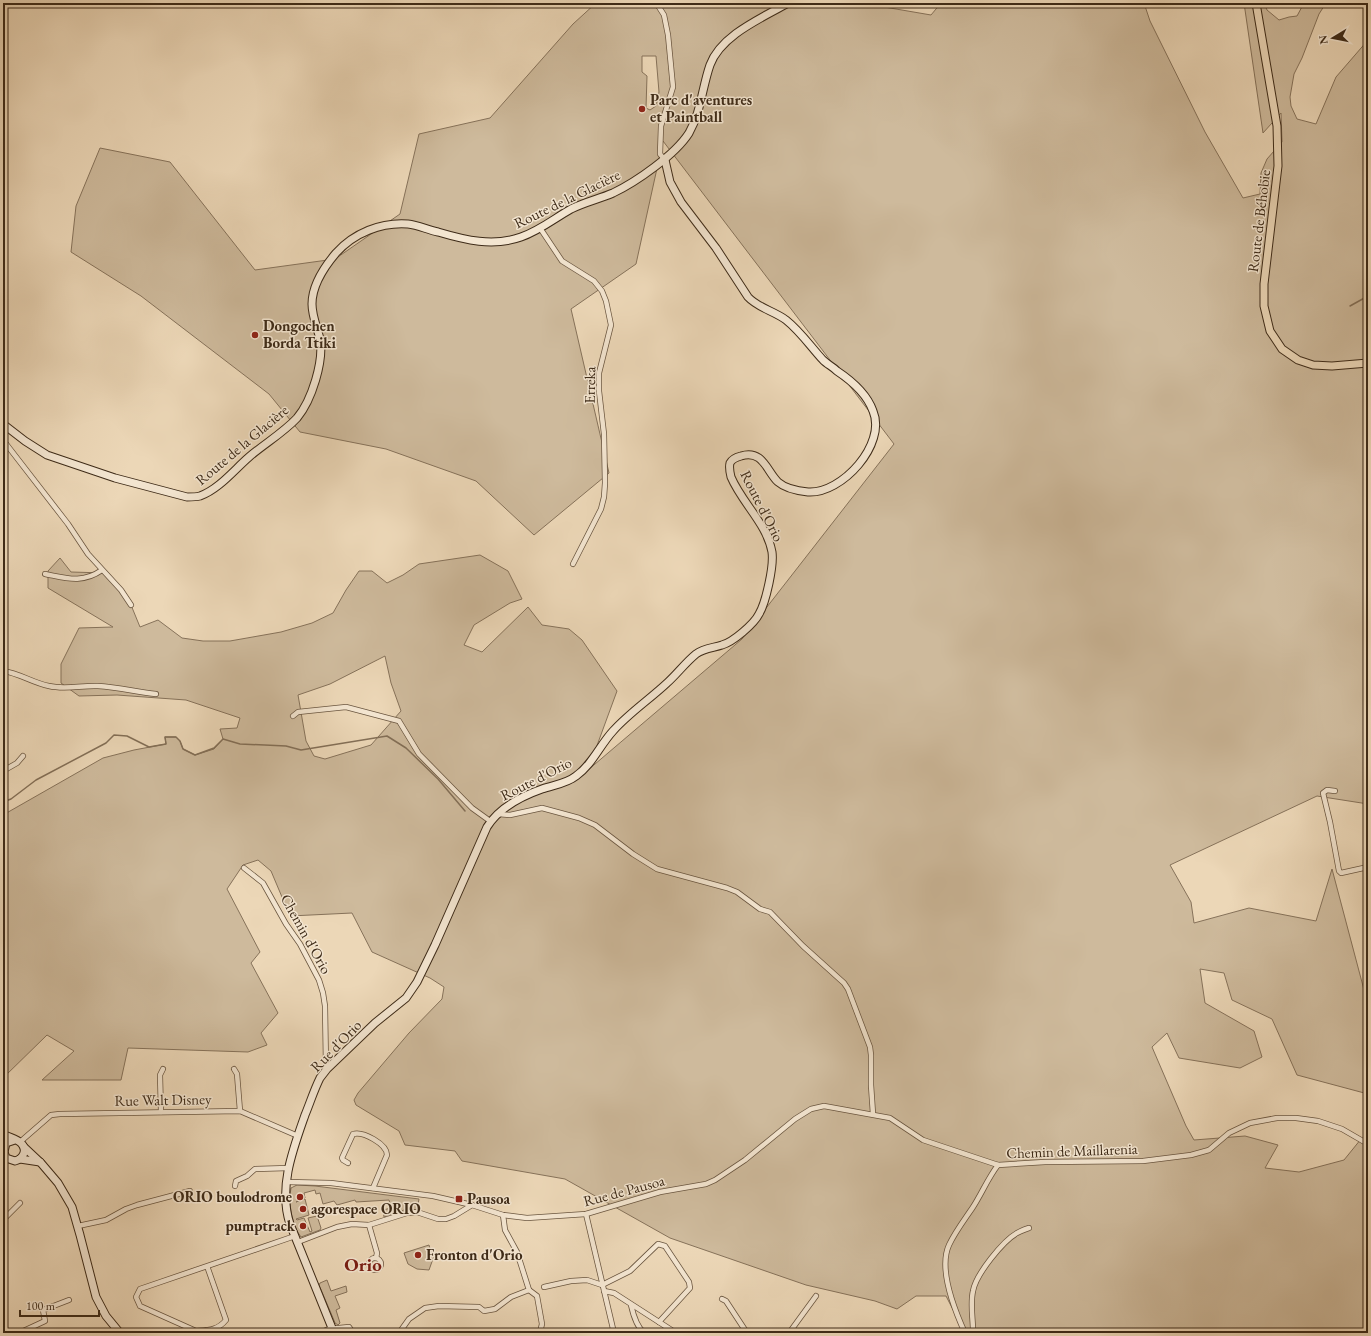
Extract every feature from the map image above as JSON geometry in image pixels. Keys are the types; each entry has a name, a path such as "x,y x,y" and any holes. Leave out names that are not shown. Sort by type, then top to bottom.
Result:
{"main road":[{"name":"Route de Béhobie","path":"1256,3 1277,126 1278,166 1264,284 1264,306 1270,331 1282,349 1298,360 1313,365 1332,366 1368,363"}],"street":[{"path":"553,3 570,3"},
{"path":"654,3 657,4 664,15 668,35 673,87 661,126 660,154 665,160"},
{"name":"Route de la Glacière","path":"3,424 31,445 47,454 116,478 187,497 199,496 213,489 249,456 298,417 317,377 321,356 320,340 313,315 312,302 317,282 337,252 348,242 361,233 388,224 410,224 470,240 491,242 507,241 520,238 572,209 613,193 633,182 665,160 688,135 696,118 710,64 718,50 733,35 788,3"},
{"name":"Route d'Orio","path":"490,821 497,814 524,796 566,782 576,777 587,767 613,731 668,682 700,650 724,645 755,621 764,606 772,566 772,554 765,534 730,475 730,463 734,459 745,455 754,456 768,467 774,478 780,484 799,491 818,492 826,490 854,470 867,452 875,432 876,419 873,409 855,384 825,362 801,334 785,319 753,303 716,248 681,202 670,182 665,160"},
{"name":"Erreka","path":"540,228 562,261 594,282 602,291 606,301 611,326 599,373 599,391 604,434 604,497 601,509 572,564"},
{"path":"3,440 68,524 88,554 121,590 131,605"},
{"path":"45,574 73,580 88,578 102,570"},
{"path":"3,671 14,673 49,686 67,688 84,685 156,694"},
{"path":"293,716 298,712 346,707 399,721 419,754 472,808 490,821"},
{"path":"3,772 18,763 23,756"},
{"path":"1335,791 1327,790 1323,793 1330,822 1338,871 1341,873 1368,867"},
{"path":"497,814 510,816 542,808 580,818 595,825 633,854 657,869 727,888 737,892 760,909 770,912 803,946 844,983 848,989 870,1046 871,1085 874,1114"},
{"name":"Rue d'Orio","path":"333,1331 287,1214 287,1182 289,1168 298,1136 317,1085 327,1069 375,1023 406,998 417,982 490,821"},
{"name":"Chemin d'Orio","path":"244,868 263,884 286,924 300,944 319,980 325,1006 327,1069"},
{"path":"160,1112 160,1075 163,1069"},
{"path":"234,1069 237,1074 240,1111"},
{"name":"Rue de Pausoa","path":"287,1182 331,1183 433,1196 472,1205 503,1215 527,1218 586,1214 660,1192 706,1184 715,1180 745,1160 784,1127 811,1109 824,1106 874,1114"},
{"name":"Rue Walt Disney","path":"20,1144 51,1115 240,1111 298,1136"},
{"name":"Chemin de Maillarenia","path":"874,1114 890,1118 923,1140 998,1165 1045,1162 1143,1161 1191,1155 1209,1150 1229,1133 1250,1123 1277,1118 1296,1118 1318,1121 1342,1129 1368,1144"},
{"path":"348,1163 342,1158 353,1134 359,1133 384,1146 387,1155 373,1188"},
{"path":"3,1134 20,1144 41,1162 58,1183 72,1207 96,1297 106,1316 120,1333"},
{"path":"20,1144 9,1142 4,1148 6,1160 15,1161 20,1159 41,1162"},
{"path":"20,1144 24,1154 20,1159"},
{"path":"965,1333 956,1314 949,1291 945,1266 948,1246 998,1165"},
{"path":"235,1186 236,1181 247,1176 255,1169 289,1168"},
{"path":"78,1226 106,1220 137,1205 190,1191"},
{"path":"3,1220 20,1203"},
{"path":"206,1266 226,1320 221,1327 196,1331 140,1306 136,1297 140,1289 206,1266 337,1227 352,1224 369,1225 418,1212 438,1219 446,1219 472,1205"},
{"path":"586,1214 614,1333"},
{"path":"503,1215 505,1230 517,1252 529,1290 537,1296 542,1324 540,1332 537,1333"},
{"path":"369,1225 377,1253 376,1258"},
{"path":"971,1333 973,1331 973,1290 980,1272 1003,1245 1017,1233 1029,1228"},
{"path":"544,1287 571,1281 587,1280 602,1285 630,1271 658,1244 665,1246 689,1282 690,1288 659,1322"},
{"path":"399,1333 409,1319 425,1308 439,1306 479,1307 484,1311 495,1309 511,1297 529,1290"},
{"path":"604,1291 614,1293 676,1333"},
{"path":"789,1333 816,1296"},
{"path":"722,1299 726,1301 747,1333"},
{"path":"19,1333 45,1321 43,1310 69,1300"},
{"path":"631,1305 633,1315 644,1333"},
{"path":"319,1333 349,1327 353,1333"}],"shaded area":[{"path":"596,3 861,3 931,15 941,3 1144,3 1150,21 1205,132 1243,198 1260,194 1261,173 1267,159 1282,142 1281,113 1263,133 1244,3 1264,3 1267,10 1279,20 1297,16 1304,3 1326,3 1319,14 1302,58 1294,74 1290,97 1291,106 1297,119 1316,124 1336,77 1368,40 1368,804 1317,796 1170,865 1191,902 1194,923 1249,908 1316,921 1332,869 1368,1005 1368,1094 1297,1075 1272,1019 1232,1000 1224,973 1200,969 1205,1003 1254,1031 1262,1057 1240,1068 1179,1058 1167,1033 1152,1047 1186,1126 1194,1140 1245,1136 1278,1145 1265,1168 1299,1172 1344,1160 1361,1139 1368,1144 1368,1333 965,1333 946,1296 916,1296 897,1309 875,1301 806,1285 670,1238 565,1179 462,1161 455,1151 405,1145 399,1131 356,1105 354,1100 358,1093 409,1033 442,999 444,987 430,978 372,952 352,913 290,916 271,871 258,860 243,865 227,889 260,952 251,963 278,1013 261,1033 267,1045 248,1052 128,1048 121,1080 42,1080 74,1051 47,1035 3,1078 3,815 103,758 166,744 165,737 176,737 180,741 183,749 195,755 214,749 223,739 220,729 237,728 240,718 186,700 117,695 79,696 61,683 61,664 79,628 113,627 48,588 48,571 60,558 71,572 105,573 131,605 140,627 158,620 182,638 203,641 230,641 281,632 312,623 333,613 359,571 372,571 387,583 403,575 419,564 480,555 508,571 522,599 510,603 474,625 464,645 482,652 528,607 542,625 569,629 582,640 617,691 588,770 742,639 894,444 663,141 636,264 571,309 609,473 534,535 476,481 386,449 300,432 269,394 141,296 71,252 76,206 100,148 170,162 255,270 335,259 400,214 419,134 490,118 573,24","holes":["642,56 656,56 659,92 656,106 650,110 646,108 647,76 642,72","385,656 391,683 401,711 371,745 325,759 314,756 306,741 298,695 330,684"]},
{"path":"297,1185 419,1199 417,1210 404,1210 384,1217 383,1210 391,1208 389,1200 356,1202 355,1200 337,1205 334,1201 323,1204 320,1193 316,1194 315,1190 304,1193 305,1198 296,1202 305,1199 309,1215 296,1219 304,1218 310,1232 312,1231 308,1218 317,1216 321,1228 320,1230 301,1237 295,1227 290,1207 291,1188"},
{"name":"Fronton d'Orio","path":"429,1245 432,1256 434,1256 429,1270 417,1269 408,1264 404,1253"},
{"path":"327,1280 331,1291 346,1286 347,1292 335,1296 340,1308 336,1310 340,1323 338,1325 335,1323 319,1285"}],"waterway":[{"path":"1350,306 1368,296"},
{"path":"3,802 11,799 36,780 106,743 114,735 127,736 149,747 166,744 165,737 176,737 180,741 183,749 195,755 214,748 223,739 240,744 286,746 301,750 387,736 406,748 438,779 465,811"}],"place":[{"name":"Parc d'aventures et Paintball","path":"642,109"},
{"name":"Dongochen Borda Ttiki","path":"255,335"},
{"name":"ORIO boulodrome","path":"300,1197"},
{"name":"Pausoa","path":"459,1199"},
{"name":"agorespace ORIO","path":"303,1209"},
{"name":"pumptrack","path":"303,1226"},
{"name":"Fronton d'Orio","path":"418,1255"}],"district":[{"name":"Orio","path":"363,1264"}]}
